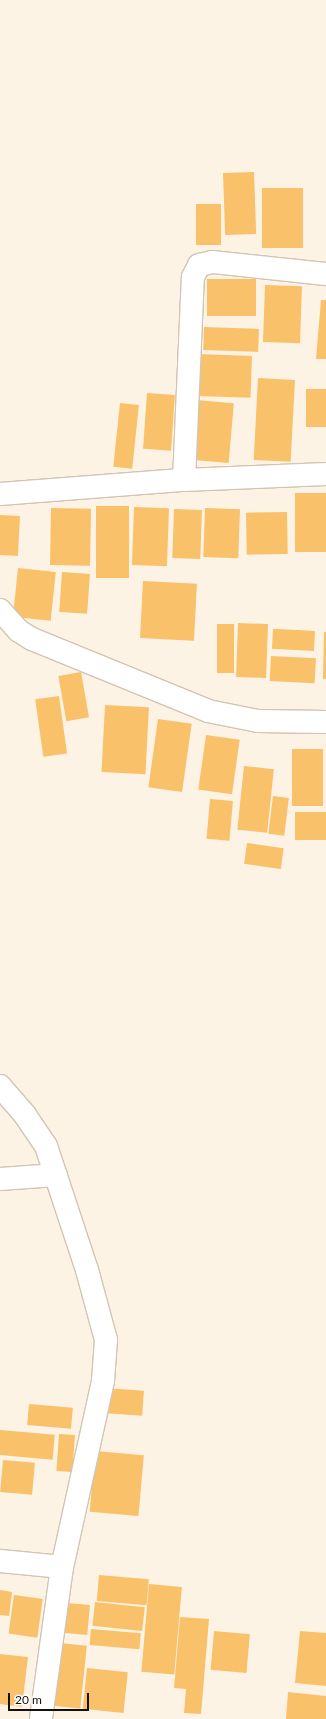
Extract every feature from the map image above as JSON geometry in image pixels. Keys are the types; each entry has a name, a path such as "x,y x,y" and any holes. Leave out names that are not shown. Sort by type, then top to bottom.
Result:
{"street":[{"path":"184,480 193,277 199,265 213,262 326,274"},
{"path":"0,494 184,480 326,474"},
{"path":"0,610 19,631 32,638 208,711 258,722 326,722"},
{"path":"0,1086 25,1116 46,1146 87,1270 106,1340 103,1381 62,1568 41,1719"},
{"path":"0,1179 56,1175"},
{"path":"0,1561 62,1568"}],"building":[{"path":"254,172 256,234 225,235 223,173"},
{"path":"262,188 303,188 303,248 262,248"},
{"path":"196,204 221,204 221,245 196,245"},
{"path":"207,279 256,279 256,316 207,316"},
{"path":"265,285 302,286 300,343 263,342"},
{"path":"321,300 326,300 326,359 316,359"},
{"path":"204,327 259,329 258,352 203,350"},
{"path":"198,354 252,356 251,398 197,396"},
{"path":"258,378 295,380 291,462 254,460"},
{"path":"306,389 326,389 326,427 306,427"},
{"path":"147,393 175,395 171,451 143,449"},
{"path":"196,400 234,403 229,463 191,460"},
{"path":"120,403 139,405 132,469 113,467"},
{"path":"295,493 326,493 326,552 295,552"},
{"path":"96,506 129,506 129,578 96,578"},
{"path":"134,507 169,508 167,566 132,565"},
{"path":"51,508 91,509 90,566 50,565"},
{"path":"205,508 240,509 238,558 203,557"},
{"path":"174,509 202,510 200,559 172,558"},
{"path":"287,512 288,554 247,555 246,513"},
{"path":"0,515 20,516 18,556 0,555"},
{"path":"18,568 56,572 51,621 13,617"},
{"path":"62,572 90,574 87,614 59,612"},
{"path":"143,581 197,584 194,641 140,638"},
{"path":"238,623 268,624 266,678 236,677"},
{"path":"217,624 234,624 234,673 217,673"},
{"path":"273,629 315,631 314,651 272,649"},
{"path":"324,632 326,632 326,679 323,679"},
{"path":"271,656 316,658 315,683 270,681"},
{"path":"81,672 89,717 66,721 58,676"},
{"path":"59,696 67,753 43,757 35,699"},
{"path":"105,705 149,707 145,774 101,772"},
{"path":"158,719 192,724 182,792 148,787"},
{"path":"206,735 240,740 232,794 198,789"},
{"path":"292,749 323,749 323,806 292,806"},
{"path":"244,766 274,769 267,833 237,830"},
{"path":"273,796 289,798 284,836 268,834"},
{"path":"210,799 233,801 229,841 207,839"},
{"path":"295,812 326,812 326,840 295,840"},
{"path":"247,843 284,848 281,869 244,864"},
{"path":"105,1388 144,1391 142,1416 103,1413"},
{"path":"29,1404 73,1408 71,1429 27,1425"},
{"path":"0,1430 55,1435 53,1460 0,1455"},
{"path":"59,1434 75,1435 72,1472 56,1471"},
{"path":"95,1451 144,1455 138,1516 90,1512"},
{"path":"3,1460 35,1463 32,1495 0,1492"},
{"path":"99,1575 149,1579 147,1605 97,1601"},
{"path":"149,1584 182,1587 174,1675 141,1672"},
{"path":"0,1590 12,1592 9,1616 0,1615"},
{"path":"14,1595 43,1599 37,1638 9,1634"},
{"path":"95,1602 145,1607 142,1631 92,1626"},
{"path":"67,1603 90,1605 87,1635 64,1633"},
{"path":"180,1617 209,1619 201,1714 184,1713 186,1689 174,1688"},
{"path":"91,1629 141,1633 139,1649 90,1645"},
{"path":"214,1631 250,1634 246,1673 211,1670"},
{"path":"300,1631 326,1633 326,1686 295,1683"},
{"path":"60,1643 87,1646 80,1708 53,1706"},
{"path":"0,1654 28,1657 22,1707 0,1704"},
{"path":"87,1668 128,1672 123,1713 83,1709"},
{"path":"288,1692 326,1696 326,1719 286,1719"}]}
